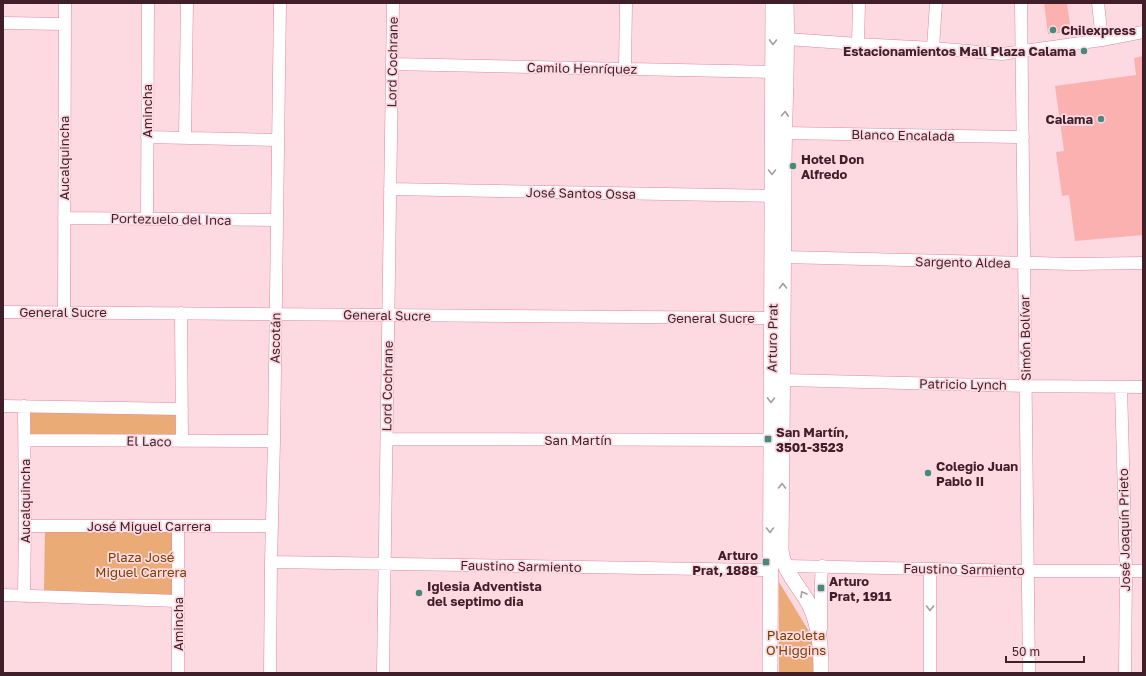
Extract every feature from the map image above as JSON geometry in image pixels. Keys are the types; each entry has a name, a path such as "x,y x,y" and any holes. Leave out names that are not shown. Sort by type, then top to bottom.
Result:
{"main road":[{"name":"Arturo Prat","path":"770,673 773,3"},
{"name":"Arturo Prat","path":"786,3 787,74 784,134 784,380 781,550 786,566 803,594 816,622 820,644 821,673"}],"street":[{"name":"Aucalquincha","path":"64,312 65,3"},
{"name":"Amincha","path":"147,219 148,3"},
{"path":"186,138 187,3"},
{"name":"Ascotán","path":"270,673 280,3"},
{"name":"Lord Cochrane","path":"383,673 393,3"},
{"path":"625,69 626,3"},
{"path":"858,44 859,3"},
{"path":"933,48 936,3"},
{"name":"Simón Bolívar","path":"1022,3 1029,673"},
{"path":"1098,3 1102,40"},
{"path":"3,23 65,24"},
{"path":"787,39 1002,54 1102,40 1143,32"},
{"name":"Camilo Henríquez","path":"392,64 772,72"},
{"name":"Blanco Encalada","path":"784,134 1023,137"},
{"path":"147,137 278,140"},
{"name":"José Santos Ossa","path":"390,189 772,196"},
{"name":"Portezuelo del Inca","path":"64,218 277,220"},
{"name":"Sargento Aldea","path":"783,257 1024,263 1143,263"},
{"name":"General Sucre","path":"3,312 772,318"},
{"path":"181,313 182,442"},
{"name":"Patricio Lynch","path":"784,380 1026,386 1143,387"},
{"name":"José Joaquín Prieto","path":"1121,387 1126,571 1125,673"},
{"path":"3,406 182,409"},
{"name":"Aucalquincha","path":"24,406 24,596"},
{"name":"San Martín","path":"387,439 770,440"},
{"name":"El Laco","path":"25,440 274,442"},
{"name":"José Miguel Carrera","path":"25,526 272,526"},
{"name":"Amincha","path":"178,527 178,673"},
{"name":"Faustino Sarmiento","path":"271,562 770,570"},
{"name":"Faustino Sarmiento","path":"786,566 1028,571 1143,571"},
{"name":"Arturo Prat","path":"820,644 822,566"},
{"path":"930,569 930,673"},
{"path":"3,595 178,601"}],"green space":[{"path":"28,413 177,413 177,438 28,436"},
{"name":"Plaza José Miguel Carrera","path":"45,529 173,532 173,598 44,591"},
{"name":"Plazoleta O'Higgins","path":"779,582 813,638 813,673 779,673"}],"building":[{"path":"1044,3 1067,3 1071,32 1048,34"},
{"name":"Calama","path":"1143,56 1143,235 1075,241 1069,195 1062,196 1056,152 1064,151 1055,86 1136,75 1134,58"}],"place":[{"name":"Chilexpress","path":"1053,30"},
{"name":"Estacionamientos Mall Plaza Calama","path":"1084,51"},
{"name":"Calama","path":"1101,119"},
{"name":"Hotel Don Alfredo","path":"793,166"},
{"name":"San Martín, 3501-3523","path":"768,439"},
{"name":"Colegio Juan Pablo II","path":"928,473"},
{"name":"Arturo Prat, 1888","path":"766,562"},
{"name":"Arturo Prat, 1911","path":"821,588"},
{"name":"Iglesia Adventista del septimo dia","path":"419,593"}]}
